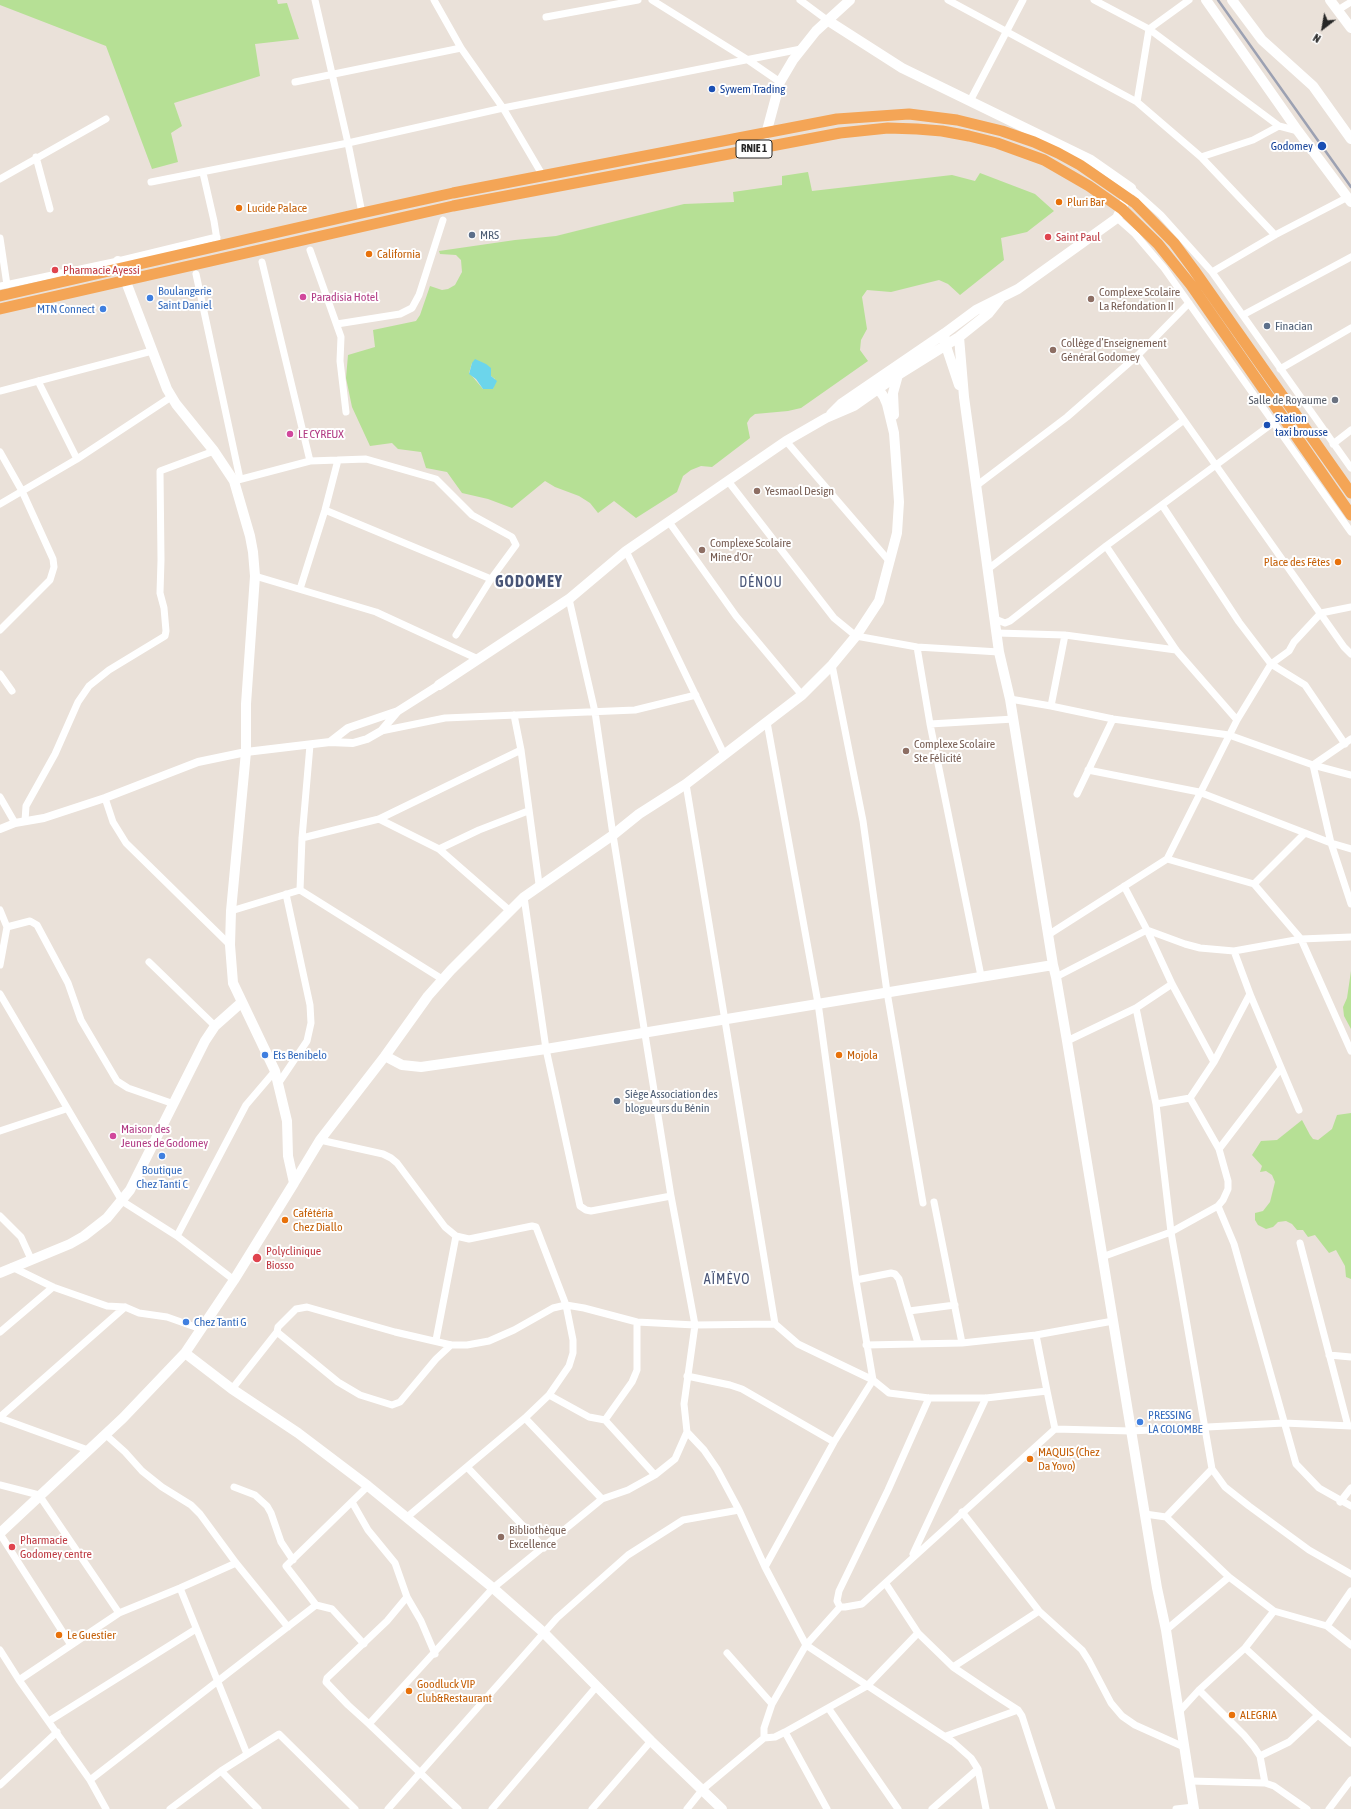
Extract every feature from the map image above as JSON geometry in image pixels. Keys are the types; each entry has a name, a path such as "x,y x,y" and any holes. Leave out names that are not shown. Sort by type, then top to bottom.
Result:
{"highway":[{"name":"RNIE 1","path":"0,296 217,241 837,119 862,116 909,114 957,120 980,124 1034,142 1080,165 1129,193 1135,204 1160,228 1185,258 1351,493"},
{"name":"RNIE 1","path":"0,309 364,227 411,214 840,133 888,128 916,129 969,136 1020,151 1044,160 1068,172 1158,244 1191,285 1351,515"}],"main road":[{"path":"766,134 780,82 793,60 827,20 850,0"},
{"path":"1206,0 1298,131 1349,200"},
{"path":"1232,0 1262,40 1313,86 1351,139"},
{"path":"1330,0 1351,28"},
{"path":"827,20 902,68 1084,156 1111,173 1129,193 1120,214 1018,289 976,310 881,383"},
{"path":"119,265 171,396 237,480 254,552 254,576 246,704 246,752 231,911 230,945 233,983 275,1071 287,1121 288,1156 294,1183"},
{"path":"439,685 569,599 626,551 786,441 826,418 841,404 898,375 946,346 989,313 1003,296"},
{"path":"945,333 944,340 964,397"},
{"path":"959,337 964,397 999,652 1014,719 1048,935 1067,1041 1157,1588 1166,1630 1194,1808"},
{"path":"0,1533 39,1495 106,1435 185,1353 234,1280 320,1140 420,1006 442,979 524,897 539,884 686,784 767,722 802,694 832,665 856,636 879,601 897,533 899,502 894,433 893,393 898,375"},
{"path":"881,383 893,393"},
{"path":"881,383 894,433"},
{"path":"384,1056 402,1065 421,1067 1053,965"},
{"path":"0,1273 31,1259 58,1250 84,1236 107,1218 130,1190 197,1055 215,1026 242,1002"},
{"path":"185,1353 232,1389 298,1433 368,1486 493,1588 543,1632 651,1741 703,1789 722,1809"}],"street":[{"path":"315,0 348,143 362,213"},
{"path":"434,0 461,48 503,108 543,176"},
{"path":"546,17 638,0"},
{"path":"652,0 748,60 780,82"},
{"path":"800,0 827,20"},
{"path":"948,0 1137,102 1201,157 1276,234"},
{"path":"970,101 1023,0"},
{"path":"1094,0 1150,29 1279,126 1298,131"},
{"path":"1137,102 1150,29 1189,0"},
{"path":"1338,10 1351,2"},
{"path":"295,82 461,48"},
{"path":"151,182 203,173 348,143 503,108 801,49"},
{"path":"0,179 36,157 106,120"},
{"path":"1201,157 1253,140 1279,126"},
{"path":"36,157 50,208"},
{"path":"203,173 217,241"},
{"path":"1129,193 1160,215 1212,272 1351,468"},
{"path":"1212,272 1276,234 1349,200"},
{"path":"1120,214 1189,303 1351,532"},
{"path":"337,324 400,314 412,308 419,295 443,220"},
{"path":"0,238 3,286 119,265"},
{"path":"310,250 341,337 340,367 346,412"},
{"path":"1243,315 1351,257"},
{"path":"262,262 310,461"},
{"path":"196,274 237,480 310,461 366,459 436,479 472,515 512,537 516,545 491,579 456,634"},
{"path":"976,486 1067,417 1138,355 1189,303"},
{"path":"1280,368 1351,328"},
{"path":"0,391 152,351"},
{"path":"1138,355 1344,647 1351,654"},
{"path":"38,381 77,460"},
{"path":"0,504 77,460 171,396"},
{"path":"988,569 1184,420"},
{"path":"995,619 1006,623 1010,621 1106,546 1273,423"},
{"path":"1333,444 1351,430"},
{"path":"786,441 890,562"},
{"path":"25,821 26,806 55,754 78,702 88,686 109,670 165,636 164,608 160,592 160,471 214,451"},
{"path":"0,452 22,491 53,559 53,574 50,580 0,630"},
{"path":"300,589 325,510 338,460"},
{"path":"728,481 834,618 856,636 917,647 999,652"},
{"path":"1162,505 1239,622 1271,664 1305,685 1345,744"},
{"path":"325,510 491,579"},
{"path":"669,522 736,616 802,694"},
{"path":"1106,546 1176,650 1237,720"},
{"path":"626,551 724,754"},
{"path":"254,576 376,612 478,659"},
{"path":"369,1724 435,1654 493,1588 544,1548 602,1499 628,1490 655,1475 675,1459 686,1432 684,1404 695,1325 671,1196 613,835 595,712 569,599"},
{"path":"1048,935 1167,859 1199,792 1237,720 1271,664 1290,651 1294,642 1321,613 1351,607"},
{"path":"997,633 1065,635 1176,650"},
{"path":"1051,706 1065,635"},
{"path":"917,647 930,724 981,976"},
{"path":"832,665 863,821 887,992 923,1203"},
{"path":"0,674 12,691"},
{"path":"381,731 398,712 439,685"},
{"path":"0,829 15,823 44,818 104,798 198,762 246,752 330,742 353,743 367,739 381,731 445,718 635,710 696,695"},
{"path":"1010,699 1113,719 1230,735 1313,765 1351,775"},
{"path":"330,742 348,728 398,712"},
{"path":"514,715 521,750 539,884"},
{"path":"930,724 1014,719"},
{"path":"1077,794 1113,719"},
{"path":"765,1567 834,1442 873,1380 856,1280 818,1003 767,722"},
{"path":"1313,765 1351,739"},
{"path":"300,890 302,838 310,745"},
{"path":"302,838 380,820 521,750"},
{"path":"1313,765 1331,844 1351,904"},
{"path":"1088,770 1199,792 1331,844 1351,849"},
{"path":"686,784 775,1324 798,1344 873,1380 889,1393 929,1398 986,1398 1047,1391"},
{"path":"0,796 15,823"},
{"path":"104,798 113,822 126,843 230,945"},
{"path":"439,849 479,830 528,811"},
{"path":"380,820 439,849 510,911"},
{"path":"1254,884 1306,833"},
{"path":"1167,859 1254,884 1301,939 1351,1051"},
{"path":"1124,886 1147,930 1172,984 1214,1062"},
{"path":"231,911 300,890 442,979"},
{"path":"278,1084 307,1041 312,1023 310,1005 286,894"},
{"path":"524,897 546,1048 580,1206 586,1210 592,1211 671,1196"},
{"path":"0,910 7,926 0,965"},
{"path":"7,926 30,921 37,925 68,983 81,1020 117,1081 128,1088 174,1104"},
{"path":"1056,977 1147,930 1200,948 1234,951 1301,939 1351,936"},
{"path":"1234,951 1250,994 1299,1110"},
{"path":"149,962 215,1026"},
{"path":"1067,1041 1136,1008 1172,984"},
{"path":"0,994 66,1109 122,1201 177,1236 234,1280"},
{"path":"1156,1104 1190,1098 1214,1062 1250,994"},
{"path":"1136,1008 1156,1104 1171,1232 1212,1469 1225,1487 1255,1510 1309,1550 1351,1574"},
{"path":"1219,1149 1281,1068"},
{"path":"177,1236 243,1112 255,1094 275,1071"},
{"path":"1102,1257 1171,1232 1218,1206 1228,1189 1228,1182 1219,1149 1190,1098"},
{"path":"0,1131 66,1109"},
{"path":"320,1140 383,1154 391,1158 445,1227 456,1236 469,1239 532,1226 536,1227 566,1305 573,1340 573,1353 568,1366 549,1395 525,1418 406,1518"},
{"path":"934,1202 962,1343"},
{"path":"1218,1206 1234,1244 1296,1464 1319,1488 1340,1502 1351,1506"},
{"path":"0,1216 20,1237 31,1259"},
{"path":"436,1340 456,1236"},
{"path":"840,1607 846,1608 862,1604 886,1584 912,1557 1054,1429 1131,1430 1284,1423 1350,1426 1329,1355 1300,1243"},
{"path":"12,1267 54,1287 107,1306 125,1307 139,1313 167,1317 201,1329"},
{"path":"856,1280 891,1273 895,1274 899,1279 918,1343"},
{"path":"0,1332 54,1287"},
{"path":"232,1389 277,1332 278,1327 286,1318 296,1309 307,1307 395,1332 436,1340 451,1345 467,1345 489,1341 514,1330 553,1308 566,1305 584,1308 637,1322 695,1325 775,1324"},
{"path":"909,1311 955,1305"},
{"path":"88,1450 0,1418 125,1307"},
{"path":"866,1345 962,1343 1036,1335 1113,1321"},
{"path":"605,1420 632,1382 637,1370 637,1322"},
{"path":"277,1332 338,1382 360,1395 392,1405 400,1402 436,1359 451,1345"},
{"path":"1036,1335 1054,1429"},
{"path":"1329,1355 1351,1357"},
{"path":"687,1376 742,1389 834,1442"},
{"path":"549,1395 590,1418 605,1420 655,1475"},
{"path":"840,1607 837,1601 839,1591 888,1490 929,1398"},
{"path":"912,1557 986,1398"},
{"path":"525,1418 602,1499"},
{"path":"686,1432 704,1450 717,1469 739,1510 765,1567 806,1645 946,1736 971,1758 978,1769 986,1809"},
{"path":"106,1435 126,1452 142,1471 162,1487 191,1505 200,1514 236,1563 288,1627"},
{"path":"467,1467 544,1548"},
{"path":"1166,1517 1212,1469"},
{"path":"0,1485 39,1495 119,1613"},
{"path":"364,1644 332,1609 316,1605 286,1566 368,1486"},
{"path":"234,1487 255,1495 267,1506 281,1542 293,1560"},
{"path":"1340,1502 1351,1488"},
{"path":"352,1502 368,1530 395,1563 407,1597 421,1621 435,1654"},
{"path":"388,1809 543,1632 628,1555 683,1520 739,1510"},
{"path":"962,1512 1040,1611 1082,1650 1089,1660 1111,1704 1122,1716 1135,1725 1184,1746"},
{"path":"1145,1514 1166,1517 1229,1577 1274,1611 1327,1626 1351,1645"},
{"path":"0,1533 71,1645"},
{"path":"19,1680 119,1613 236,1563"},
{"path":"1166,1630 1229,1577"},
{"path":"886,1584 918,1633 953,1666 992,1694 1018,1710 1022,1716 1052,1809"},
{"path":"180,1588 247,1754"},
{"path":"1327,1626 1351,1591"},
{"path":"407,1597 387,1621 327,1678 326,1682 348,1705 458,1809"},
{"path":"90,1780 316,1605"},
{"path":"764,1738 764,1728 772,1704 806,1645 840,1607"},
{"path":"953,1666 1040,1611"},
{"path":"1178,1713 1198,1690 1245,1648 1274,1611"},
{"path":"49,1721 196,1629"},
{"path":"687,1809 703,1789 764,1738 776,1737 829,1709 867,1686 918,1633"},
{"path":"1245,1648 1318,1715 1351,1742"},
{"path":"0,1650 19,1680 90,1780 106,1809"},
{"path":"727,1653 772,1704"},
{"path":"492,1809 597,1686"},
{"path":"1198,1690 1244,1735 1260,1756 1265,1782"},
{"path":"829,1709 898,1809"},
{"path":"946,1736 1018,1710"},
{"path":"1260,1756 1289,1742 1318,1715"},
{"path":"0,1785 56,1732"},
{"path":"785,1732 827,1809"},
{"path":"170,1809 221,1771 279,1734 355,1809"},
{"path":"592,1809 651,1741"},
{"path":"932,1809 978,1769"},
{"path":"221,1771 258,1809"},
{"path":"1329,1809 1351,1780"},
{"path":"1190,1781 1265,1782 1274,1786 1307,1809"},
{"path":"1176,1809 1194,1808"}],"green space":[{"path":"0,0 277,0 278,4 287,3 299,39 255,44 260,76 174,103 182,126 171,133 178,162 152,169 106,46 0,5"},
{"path":"808,172 812,191 952,175 975,181 980,173 1035,194 1054,211 1027,232 1001,238 1004,260 960,295 948,284 939,280 891,292 867,290 862,297 867,329 861,340 860,350 868,361 801,408 788,411 755,414 747,423 750,438 712,467 701,466 691,470 683,476 677,492 636,518 614,501 598,513 590,503 579,496 555,487 545,481 512,508 488,499 462,493 447,472 426,468 421,452 398,449 392,443 370,446 352,407 346,378 348,355 375,347 373,330 416,321 420,315 430,286 442,290 448,289 455,285 462,272 461,260 456,255 440,254 439,251 515,240 556,236 684,204 734,202 733,192 782,185 782,176","holes":["472,363 491,370 491,376 495,379 493,389 483,389 469,373"]},
{"path":"1351,971 1351,1029 1344,1016 1343,1007 1347,998"},
{"path":"1351,1113 1351,1279 1346,1277 1345,1266 1336,1250 1329,1253 1315,1235 1308,1237 1303,1230 1297,1230 1292,1224 1286,1221 1278,1222 1273,1227 1266,1229 1258,1225 1255,1220 1255,1213 1263,1211 1270,1202 1275,1182 1272,1175 1266,1171 1260,1172 1262,1166 1252,1155 1261,1141 1277,1140 1302,1120 1313,1139 1318,1140 1332,1129 1337,1115"}],"water":[{"path":"475,359 491,368 491,376 497,381 493,389 483,389 476,379 469,374 472,363"}],"railway":[{"path":"1218,0 1351,187"}],"place":[{"name":"Sywem Trading","path":"712,89"},
{"name":"Godomey","path":"1322,146"},
{"name":"Pluri Bar","path":"1059,202"},
{"name":"Lucide Palace","path":"239,208"},
{"name":"MRS","path":"472,235"},
{"name":"Saint Paul","path":"1048,237"},
{"name":"California","path":"369,254"},
{"name":"Pharmacie Ayessi","path":"55,270"},
{"name":"Paradisia Hotel","path":"303,297"},
{"name":"Boulangerie Saint Daniel","path":"150,298"},
{"name":"Complexe Scolaire La Refondation II","path":"1091,299"},
{"name":"MTN Connect","path":"103,309"},
{"name":"Finacian","path":"1267,326"},
{"name":"Collège d’Enseignement Général Godomey","path":"1053,350"},
{"name":"Salle de Royaume","path":"1335,400"},
{"name":"Station taxi brousse","path":"1267,425"},
{"name":"LE CYREUX","path":"290,434"},
{"name":"Yesmaol Design","path":"757,491"},
{"name":"Complexe Scolaire Mine d'Or","path":"702,550"},
{"name":"Place des Fêtes","path":"1338,562"},
{"name":"Complexe Scolaire Ste Félicité","path":"906,751"},
{"name":"Ets Benibelo","path":"265,1055"},
{"name":"Mojola","path":"839,1055"},
{"name":"Siège Association des blogueurs du Bénin","path":"617,1101"},
{"name":"Maison des Jeunes de Godomey","path":"113,1136"},
{"name":"Boutique Chez Tanti C","path":"162,1156"},
{"name":"Cafétéria Chez Diallo","path":"285,1220"},
{"name":"Polyclinique Biosso","path":"257,1258"},
{"name":"Chez Tanti G","path":"186,1322"},
{"name":"PRESSING LA COLOMBE","path":"1140,1422"},
{"name":"MAQUIS (Chez Da Yovo)","path":"1030,1459"},
{"name":"Bibliothèque Excellence","path":"501,1537"},
{"name":"Pharmacie Godomey centre","path":"12,1547"},
{"name":"Le Guestier","path":"59,1635"},
{"name":"Goodluck VIP Club&Restaurant","path":"409,1691"},
{"name":"ALEGRIA","path":"1232,1715"}],"district":[{"name":"GODOMEY","path":"529,582"},
{"name":"DÉNOU","path":"761,583"},
{"name":"AÏMÈVO","path":"727,1280"}]}
